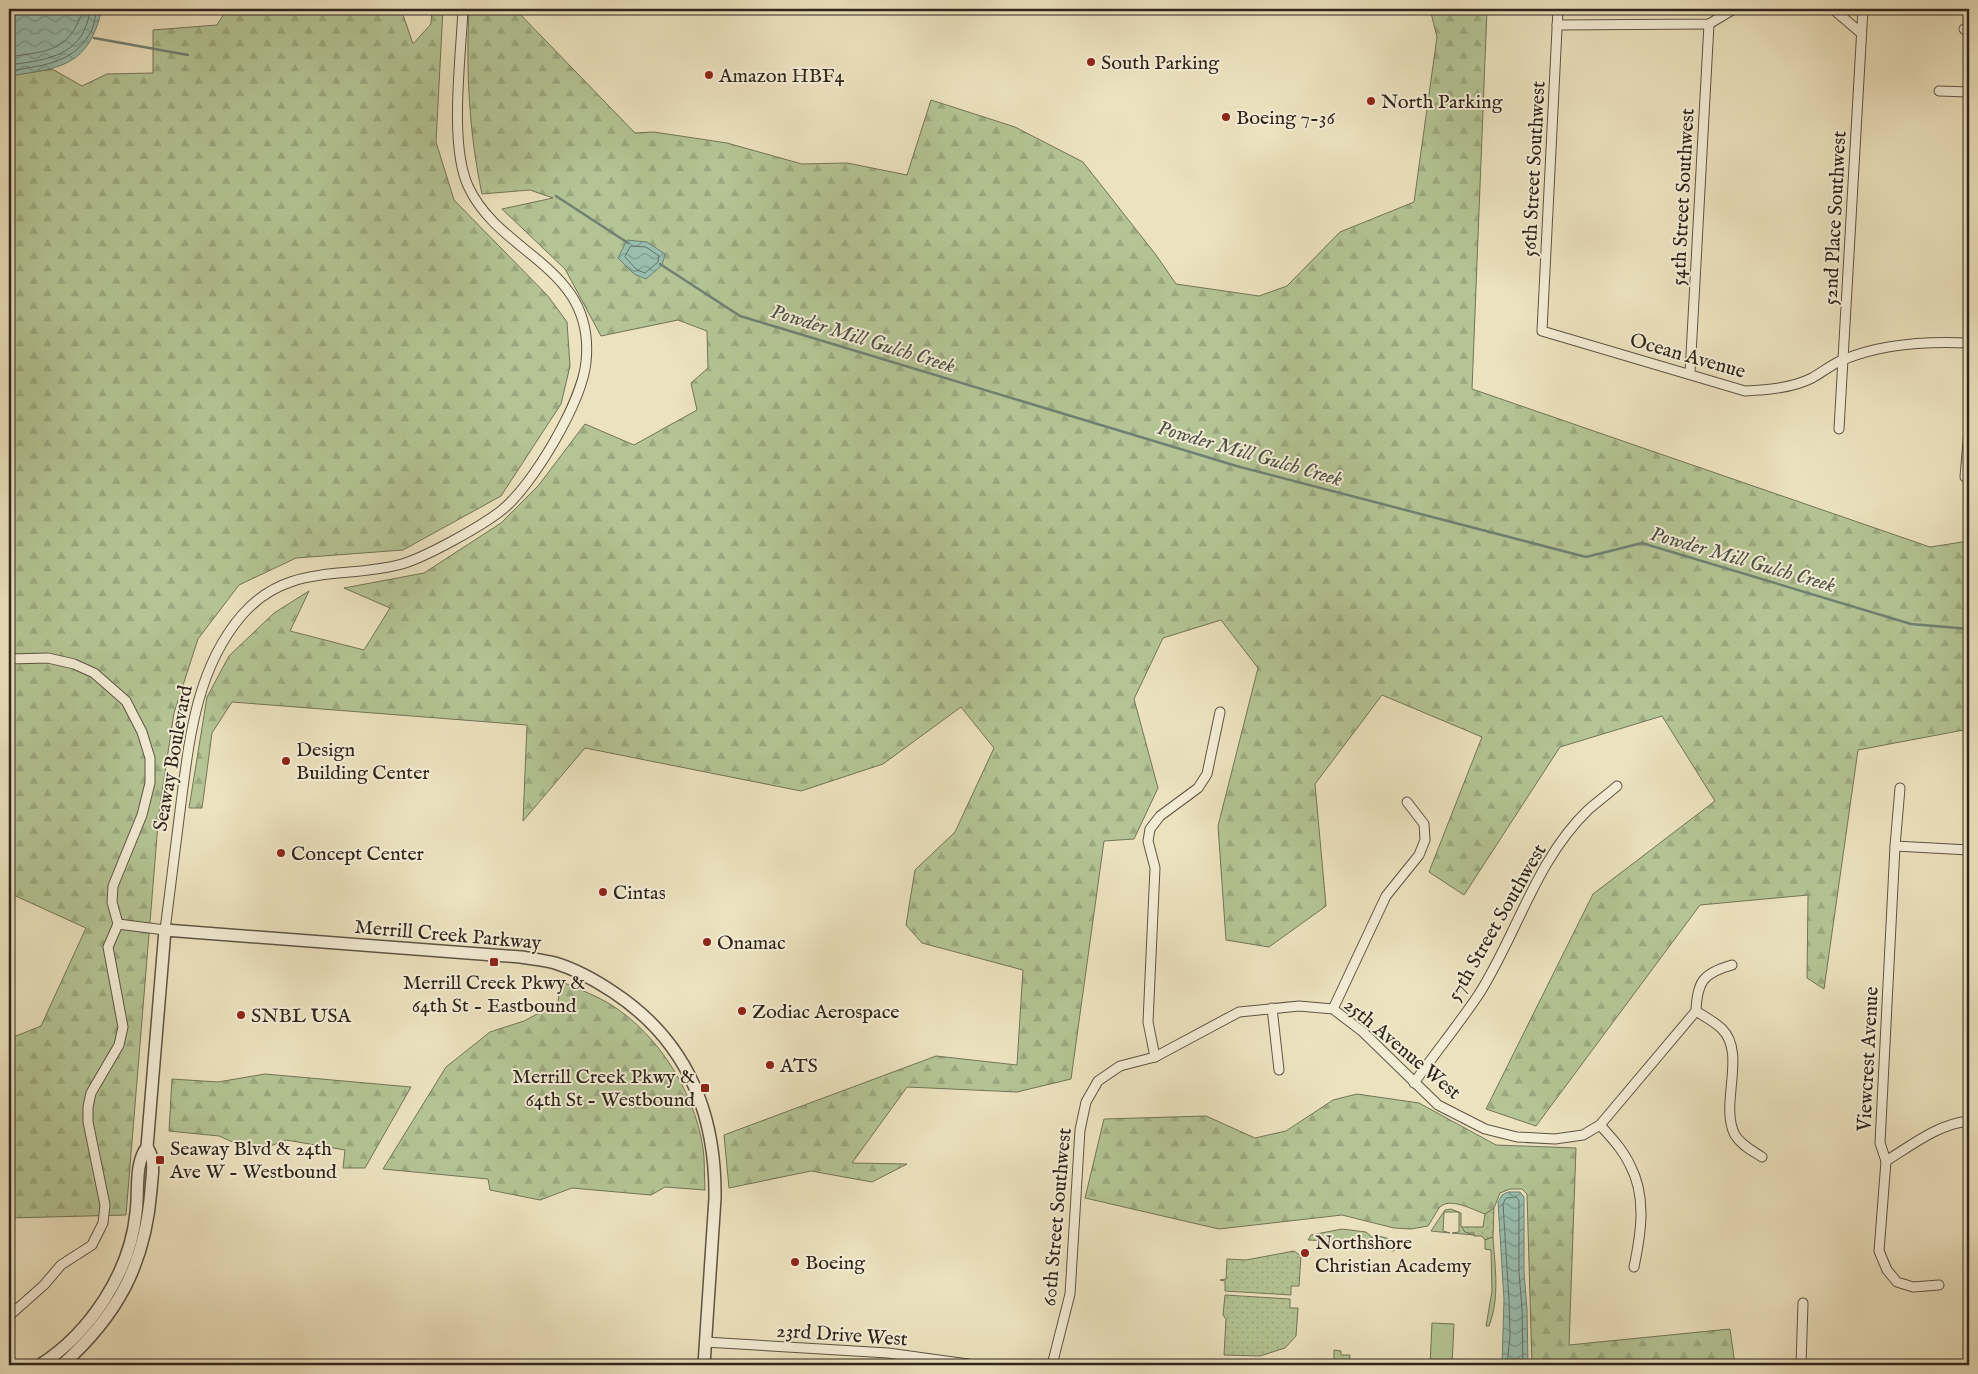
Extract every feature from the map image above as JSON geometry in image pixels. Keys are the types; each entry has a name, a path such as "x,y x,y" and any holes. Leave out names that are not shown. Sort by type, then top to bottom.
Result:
{"street":[{"name":"Seaway Boulevard","path":"40,1365 74,1338 95,1313 111,1287 131,1240 136,1215 140,1156 147,1146 165,930 184,776 197,701 208,670 241,616 269,591 292,581 313,575 404,563 470,530 500,512 513,500 526,483 558,433 575,402 583,379 586,341 582,318 569,292 559,278 493,220 478,203 462,168 458,144 463,9"},
{"name":"56th Street Southwest","path":"1542,331 1558,9"},
{"path":"1557,25 1709,24 1734,9"},
{"path":"1833,9 1861,33"},
{"name":"52nd Place Southwest","path":"1839,428 1845,359 1863,9"},
{"name":"54th Street Southwest","path":"1690,373 1709,24"},
{"path":"1938,91 1969,92"},
{"name":"Ocean Avenue","path":"1542,331 1690,373 1716,384 1745,391 1776,389 1810,379 1845,359 1884,348 1928,341 1969,343"},
{"path":"1965,478 1969,430"},
{"path":"9,659 48,658 74,664 94,673 126,701 142,732 150,758 150,783 142,815 113,886 112,902 118,924 108,947 122,1027 119,1045 91,1093 88,1107 88,1122 106,1205 103,1223 92,1245 62,1265 44,1285 9,1316"},
{"path":"1155,1057 1148,1022 1155,868 1148,841 1150,829 1160,816 1198,788 1207,774 1220,712"},
{"name":"57th Street Southwest","path":"1414,1083 1479,994 1512,937 1538,880 1558,847 1587,811 1617,786"},
{"name":"Viewcrest Avenue","path":"1900,788 1895,846 1880,1143 1886,1162 1878,1251 1887,1270 1896,1282 1913,1287 1939,1285"},
{"path":"1333,1009 1386,896 1419,855 1425,840 1424,824 1407,802"},
{"path":"1895,846 1969,850"},
{"path":"118,924 165,930"},
{"name":"Merrill Creek Parkway","path":"165,930 521,956 556,964 578,972 628,1002 648,1018 682,1060 693,1081 706,1117 715,1170 704,1365"},
{"path":"1732,965 1714,970 1705,978 1697,992 1696,1011 1723,1030 1733,1050 1730,1119 1736,1135 1745,1146 1762,1158"},
{"name":"25th Avenue West","path":"1086,1102 1098,1081 1120,1066 1155,1057 1239,1012 1299,1006 1333,1009 1363,1032 1438,1105 1485,1130 1517,1138 1555,1139 1574,1137 1583,1135 1600,1125 1696,1011"},
{"path":"1272,1008 1279,1070"},
{"name":"60th Street Southwest","path":"1052,1365 1070,1294 1080,1130 1086,1102"},
{"path":"1886,1162 1936,1131 1957,1122 1969,1120"},
{"path":"1600,1125 1631,1166 1640,1199 1641,1231 1634,1266"},
{"name":"Seaway Boulevard","path":"62,1365 85,1345 108,1318 135,1267 149,1216 153,1156 147,1146"},
{"path":"1801,1365 1803,1304"},
{"name":"23rd Drive West","path":"705,1342 888,1353 975,1365"}],"green space":[{"path":"227,9 401,9 413,44 431,24 432,9 443,9 436,142 454,200 548,296 567,322 570,366 561,404 501,496 403,550 296,558 239,585 198,639 174,713 159,812 126,1215 9,1218 9,1033 11,1038 41,1026 86,928 9,893 9,76 52,69 82,86 107,74 153,73 153,30 217,25"},
{"path":"469,9 515,9 635,133 654,132 727,143 802,164 847,163 907,175 931,100 1015,127 1083,162 1156,255 1176,284 1259,296 1287,286 1340,232 1414,202 1437,37 1430,9 1487,9 1472,389 1930,547 1969,541 1969,729 1858,750 1824,989 1807,978 1808,895 1700,905 1536,1126 1486,1109 1593,894 1715,801 1662,716 1560,747 1464,895 1429,872 1482,737 1382,695 1315,784 1326,906 1269,947 1226,940 1218,826 1258,668 1221,620 1163,638 1134,699 1158,788 1134,839 1104,841 1071,1079 1017,1092 907,1087 852,1163 907,1164 872,1182 811,1171 729,1188 724,1135 936,1056 1017,1065 1023,970 922,943 906,925 915,870 955,832 994,748 961,707 883,764 801,791 585,748 523,821 527,725 232,702 212,733 202,808 189,808 207,697 229,656 274,613 309,591 290,631 364,650 390,608 344,588 424,573 501,523 538,486 585,424 634,445 697,410 691,383 708,368 707,331 678,320 601,336 565,269 502,209 553,198 530,190 482,194 469,102"},
{"path":"560,981 599,998 619,1010 637,1025 668,1061 691,1103 698,1126 704,1153 705,1190 665,1187 651,1195 572,1188 540,1200 490,1190 488,1179 383,1169 446,1067 490,1032 524,1021 558,1003"},
{"path":"265,1074 411,1087 365,1168 343,1168 345,1150 286,1140 255,1152 219,1136 169,1131 172,1079 218,1082"},
{"path":"1357,1094 1419,1103 1496,1145 1576,1148 1569,1345 1730,1329 1735,1365 1629,1365 1568,1360 1568,1365 1532,1365 1527,1194 1522,1189 1510,1189 1500,1193 1494,1208 1485,1214 1461,1205 1449,1203 1443,1205 1439,1208 1428,1226 1411,1229 1394,1228 1342,1215 1219,1229 1085,1198 1104,1119 1206,1116 1255,1138 1286,1131 1333,1100"},
{"path":"1494,1208 1493,1237 1485,1240 1482,1236 1474,1236 1474,1233 1465,1233 1461,1227 1483,1227 1485,1214"},
{"path":"1451,1209 1458,1212 1444,1212 1443,1231 1450,1233 1431,1231 1445,1210"},
{"path":"1459,1212 1461,1213 1461,1226 1465,1232 1474,1235 1452,1233 1459,1232"},
{"path":"1342,1229 1366,1232 1373,1238 1372,1243 1308,1240 1311,1235"},
{"path":"1379,1236 1397,1241 1394,1251 1378,1249"},
{"path":"1493,1237 1496,1293 1489,1326 1486,1326 1492,1291 1491,1250 1485,1249 1485,1240"},
{"path":"1294,1251 1301,1256 1299,1286 1291,1286 1291,1295 1225,1291 1225,1281 1220,1280 1226,1279 1227,1259 1246,1260"},
{"path":"1225,1295 1290,1299 1290,1308 1298,1308 1296,1336 1285,1348 1260,1356 1224,1355 1226,1319 1223,1315"},
{"path":"1432,1323 1454,1324 1452,1365 1430,1365"},
{"path":"1334,1350 1341,1351 1341,1355 1350,1355 1349,1365 1339,1365 1334,1359"}],"water":[{"path":"9,9 102,9 89,43 80,54 58,67 9,76"},
{"path":"627,240 647,242 665,254 662,265 646,279 634,274 618,258"},
{"path":"1508,1192 1520,1192 1524,1197 1524,1272 1528,1365 1502,1365 1504,1300 1498,1202 1502,1195"}],"waterway":[{"name":"Powder Mill Gulch Creek","path":"94,38 188,55"},
{"name":"Powder Mill Gulch Creek","path":"556,196 628,243"},
{"name":"Powder Mill Gulch Creek","path":"660,264 740,316 1240,467 1586,557 1642,543 1911,624 1969,629"}],"place":[{"name":"South Parking","path":"1091,62"},
{"name":"Amazon HBF4","path":"709,75"},
{"name":"North Parking","path":"1371,101"},
{"name":"Boeing 7-36","path":"1226,117"},
{"name":"Design Building Center","path":"286,761"},
{"name":"Concept Center","path":"281,853"},
{"name":"Cintas","path":"603,892"},
{"name":"Onamac","path":"707,942"},
{"name":"Merrill Creek Pkwy & 64th St - Eastbound","path":"494,962"},
{"name":"Zodiac Aerospace","path":"742,1011"},
{"name":"SNBL USA","path":"241,1015"},
{"name":"ATS","path":"770,1065"},
{"name":"Merrill Creek Pkwy & 64th St - Westbound","path":"705,1088"},
{"name":"Seaway Blvd & 24th Ave W - Westbound","path":"160,1160"},
{"name":"Northshore Christian Academy","path":"1305,1253"},
{"name":"Boeing","path":"795,1262"}]}
